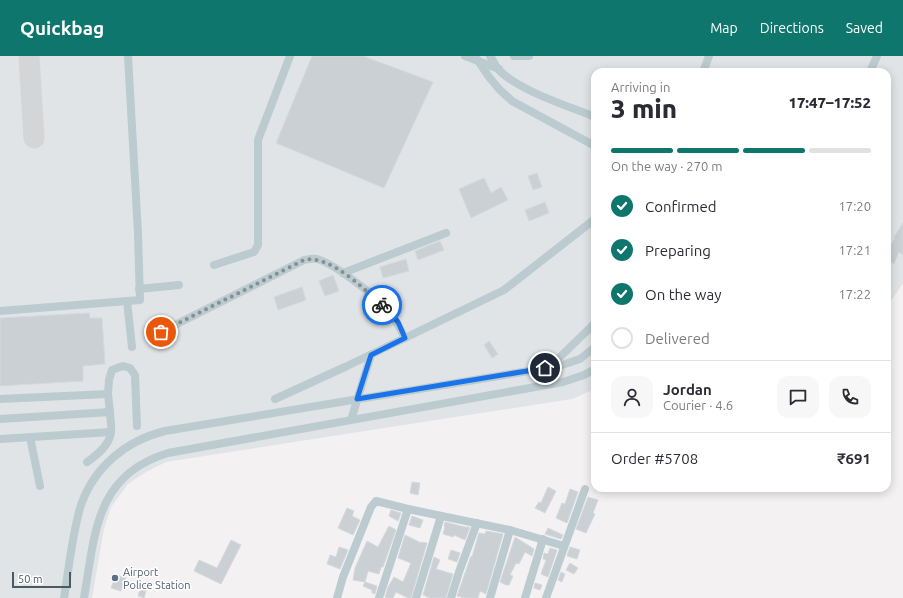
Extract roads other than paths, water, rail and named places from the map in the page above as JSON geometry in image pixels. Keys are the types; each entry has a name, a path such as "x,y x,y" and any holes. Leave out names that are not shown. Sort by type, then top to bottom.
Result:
{"street":[{"path":"0,311 140,300 138,233 128,56"},
{"path":"214,265 254,252 258,245 258,140 290,56"},
{"path":"465,56 498,69 528,90 591,115"},
{"path":"475,56 489,77 512,101 591,144"},
{"path":"490,56 498,69"},
{"path":"514,56 529,56"},
{"path":"704,68 709,56"},
{"path":"872,68 877,56"},
{"path":"275,399 371,355 504,290 591,223"},
{"path":"343,273 446,233"},
{"path":"161,332 310,258 321,260 343,273 387,309 398,322 405,338"},
{"path":"139,289 179,285"},
{"path":"128,301 132,347"},
{"path":"531,370 549,364 558,359 591,328"},
{"path":"64,598 78,516 82,504 97,475 110,460 126,447 144,438 165,431 568,363 580,359 591,350"},
{"path":"351,420 371,355"},
{"path":"87,462 103,449 109,439 111,432 108,394 109,380 112,370 123,366 130,368 135,375 137,426"},
{"path":"84,598 98,524 104,504 115,486 123,477 156,456 563,382 591,371"},
{"path":"0,399 108,394"},
{"path":"0,419 110,412"},
{"path":"0,439 111,432"},
{"path":"30,437 40,486"},
{"path":"546,598 585,489"},
{"path":"337,598 343,577 371,507 376,501 510,530 564,546"},
{"path":"379,598 408,509"},
{"path":"416,598 441,516"},
{"path":"452,598 459,572 477,523"},
{"path":"490,598 510,530"},
{"path":"525,598 543,539"}],"place":[{"name":"Airport Police Station","path":"115,578"}]}
